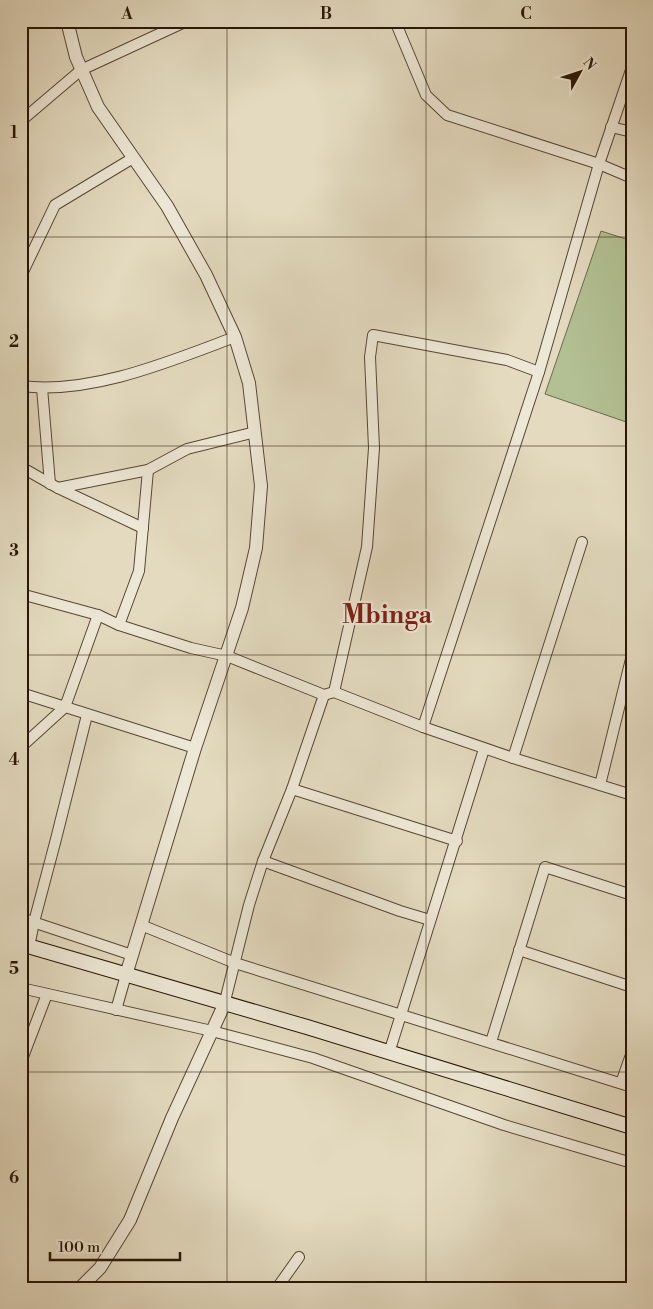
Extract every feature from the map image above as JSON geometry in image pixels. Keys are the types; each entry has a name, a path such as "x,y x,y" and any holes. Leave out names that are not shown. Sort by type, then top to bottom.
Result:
{"main road":[{"path":"25,946 307,1028 632,1127"}],"street":[{"path":"68,21 76,57 98,107 167,206 206,276 235,337 248,383 261,486 256,548 242,608 195,748 116,1010"},
{"path":"21,121 81,70 187,21"},
{"path":"396,21 426,95 447,115 599,164 632,178"},
{"path":"423,727 539,372 599,164 632,67"},
{"path":"611,127 632,132"},
{"path":"21,276 55,205 133,158"},
{"path":"87,1286 130,1220 172,1118 224,1005 249,905 263,861 329,694 367,547 374,448 370,357 373,335 507,360 539,372"},
{"path":"21,386 42,388 102,381 161,365 235,337"},
{"path":"42,388 54,486"},
{"path":"54,486 148,470 187,449 255,432"},
{"path":"21,468 54,486 143,528"},
{"path":"119,625 139,571 148,470"},
{"path":"513,758 582,542"},
{"path":"21,594 98,615 119,625 191,648 227,656 329,694 513,758 632,795"},
{"path":"21,747 65,707 98,615"},
{"path":"600,785 632,655"},
{"path":"21,693 195,748"},
{"path":"25,946 34,922 87,714"},
{"path":"389,1053 430,920 457,841 484,748"},
{"path":"292,789 457,841"},
{"path":"263,861 400,911 430,920"},
{"path":"491,1042 544,867 632,895"},
{"path":"21,918 132,955"},
{"path":"141,926 235,963 632,1086"},
{"path":"519,950 632,987"},
{"path":"21,988 212,1031 313,1058 504,1125 632,1163"},
{"path":"21,1062 47,994"},
{"path":"621,1083 632,1052"},
{"path":"277,1288 299,1257"}],"green space":[{"path":"601,231 632,241 632,424 545,394"}],"district":[{"name":"Mbinga","path":"387,614"}]}
